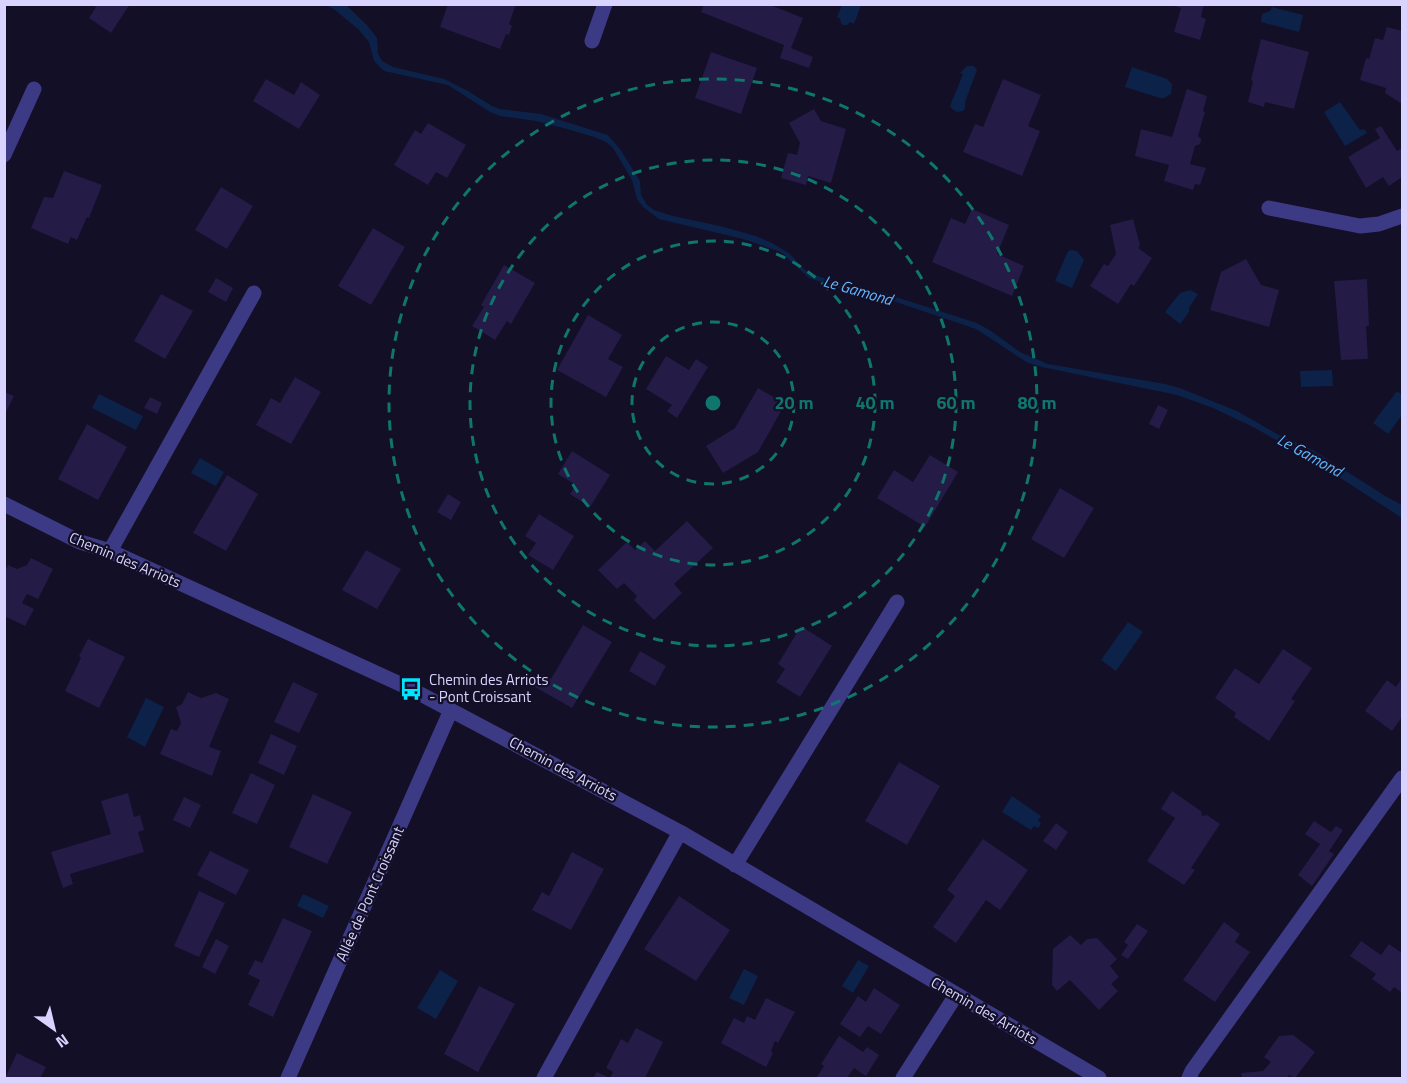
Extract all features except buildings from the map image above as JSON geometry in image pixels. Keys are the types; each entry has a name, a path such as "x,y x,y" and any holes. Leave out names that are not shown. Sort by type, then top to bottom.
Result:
{"street":[{"path":"592,41 605,4"},
{"path":"4,155 34,88"},
{"path":"1269,208 1360,226 1379,224 1402,216"},
{"path":"110,551 254,292"},
{"name":"Chemin des Arriots","path":"4,504 80,542 110,551 411,689 680,832 1099,1078"},
{"path":"735,865 897,602"},
{"name":"Allée de Pont Croissant","path":"288,1078 451,710"},
{"path":"1189,1078 1402,778"},
{"path":"544,1078 680,832"},
{"path":"903,1078 957,995"}],"water":[{"name":"Le Gamond","path":"326,5 346,5 377,38 378,53 382,61 393,67 444,79 500,109 541,114 608,135 620,149 640,181 641,195 647,205 654,210 756,236 790,254 811,274 858,288 882,292 977,323 1020,352 1048,364 1165,384 1237,411 1279,435 1313,450 1402,505 1402,518 1325,468 1255,428 1213,408 1177,395 1028,363 976,329 887,299 851,292 809,278 781,252 743,239 659,219 643,207 637,199 632,180 613,148 606,142 536,121 500,116 448,85 384,71 374,61 369,42 358,29"},
{"path":"842,5 861,5 854,24 850,22 843,25 837,17"},
{"path":"1272,7 1303,15 1299,32 1261,22 1262,14 1270,11"},
{"path":"967,66 974,66 977,70 965,102 965,108 957,112 950,106 963,74 960,73"},
{"path":"1132,67 1167,79 1172,84 1171,94 1160,98 1125,87"},
{"path":"1340,102 1360,130 1364,129 1367,133 1345,146 1324,112"},
{"path":"1068,251 1077,251 1084,260 1072,288 1055,281"},
{"path":"1190,290 1198,294 1180,324 1165,312 1180,293"},
{"path":"1332,370 1333,386 1301,387 1300,371"},
{"path":"1397,391 1402,395 1402,415 1388,434 1373,423"},
{"path":"99,394 143,416 136,430 92,408"},
{"path":"200,458 224,472 216,486 191,473"},
{"path":"1128,622 1143,632 1116,671 1101,660"},
{"path":"146,698 164,707 145,747 127,737"},
{"path":"1012,796 1041,816 1038,820 1041,823 1040,826 1037,828 1034,826 1031,830 1002,812"},
{"path":"303,894 329,906 323,918 297,906"},
{"path":"858,960 869,966 853,993 842,986"},
{"path":"744,969 758,976 744,1005 729,998"},
{"path":"440,970 458,981 436,1019 417,1008"}],"place":[{"name":"Chemin des Arriots - Pont Croissant","path":"411,689"}]}
